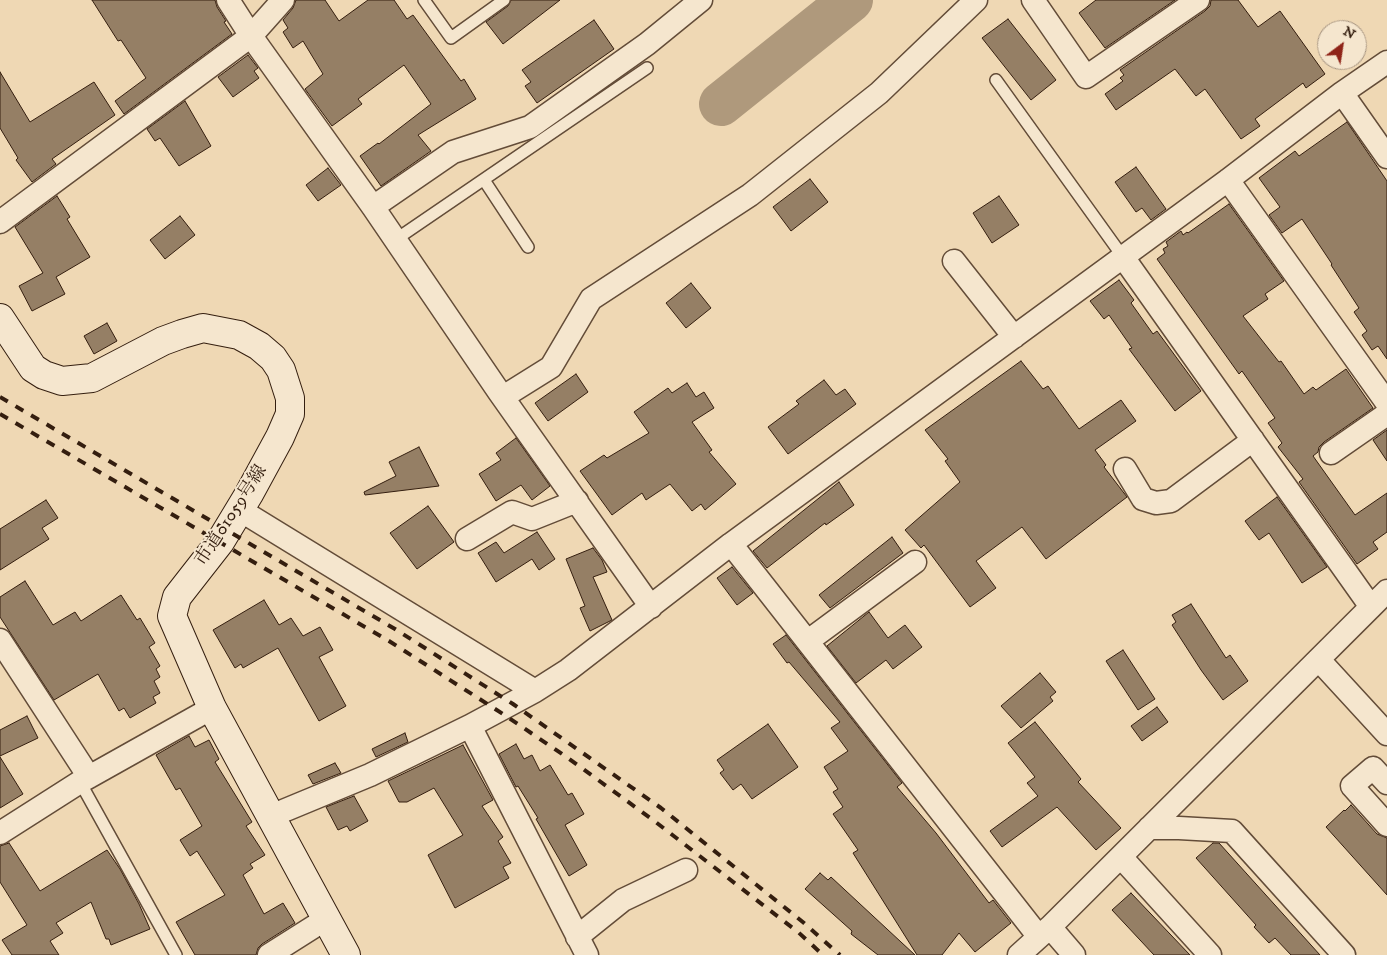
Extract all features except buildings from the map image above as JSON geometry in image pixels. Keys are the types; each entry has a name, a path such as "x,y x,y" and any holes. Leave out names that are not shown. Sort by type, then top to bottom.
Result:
{"street":[{"path":"228,0 251,36 373,207 503,397 651,607"},
{"path":"0,222 251,36 283,0"},
{"path":"373,207 453,152 530,127 647,44 702,0"},
{"path":"503,397 551,367 591,299 750,195 879,93 976,0"},
{"path":"1033,0 1086,76 1198,0"},
{"path":"271,816 370,775 536,692 568,670 731,544 1228,180 1342,93 1387,62"},
{"path":"1342,93 1387,157"},
{"path":"1228,180 1387,403"},
{"path":"1123,257 1371,607"},
{"path":"954,261 1014,336"},
{"name":"市道01059号線","path":"0,318 33,368 44,375 62,381 92,378 163,341 204,328 239,335 259,346 273,358 281,370 290,398 290,414 269,458 240,510 220,542 177,596 172,616 212,708 346,955"},
{"path":"1331,453 1387,414"},
{"path":"1125,469 1143,499 1156,503 1171,501 1253,440"},
{"path":"466,540 512,512 532,519 577,501"},
{"path":"240,510 536,692"},
{"path":"731,544 1044,932 1074,955"},
{"path":"808,641 915,562"},
{"path":"1019,955 1387,591"},
{"path":"0,640 85,779"},
{"path":"1319,660 1387,734"},
{"path":"0,832 85,779 212,708"},
{"path":"470,726 582,946 624,900 686,870"},
{"path":"1387,784 1373,768 1352,786 1387,825"},
{"path":"1149,828 1232,831 1344,955"},
{"path":"1121,856 1210,955"},
{"path":"269,955 326,918"}],"lane":[{"path":"424,0 451,38 504,0"},
{"path":"395,240 648,68"},
{"path":"996,80 1123,257"},
{"path":"484,180 528,247"},
{"path":"85,779 176,955"}],"waterway":[{"path":"721,104 851,0"}],"railway":[{"path":"0,397 395,629 513,704 661,808 804,923 840,955"},
{"path":"0,414 389,641 503,714 568,758 653,820 798,932 823,955"}]}
